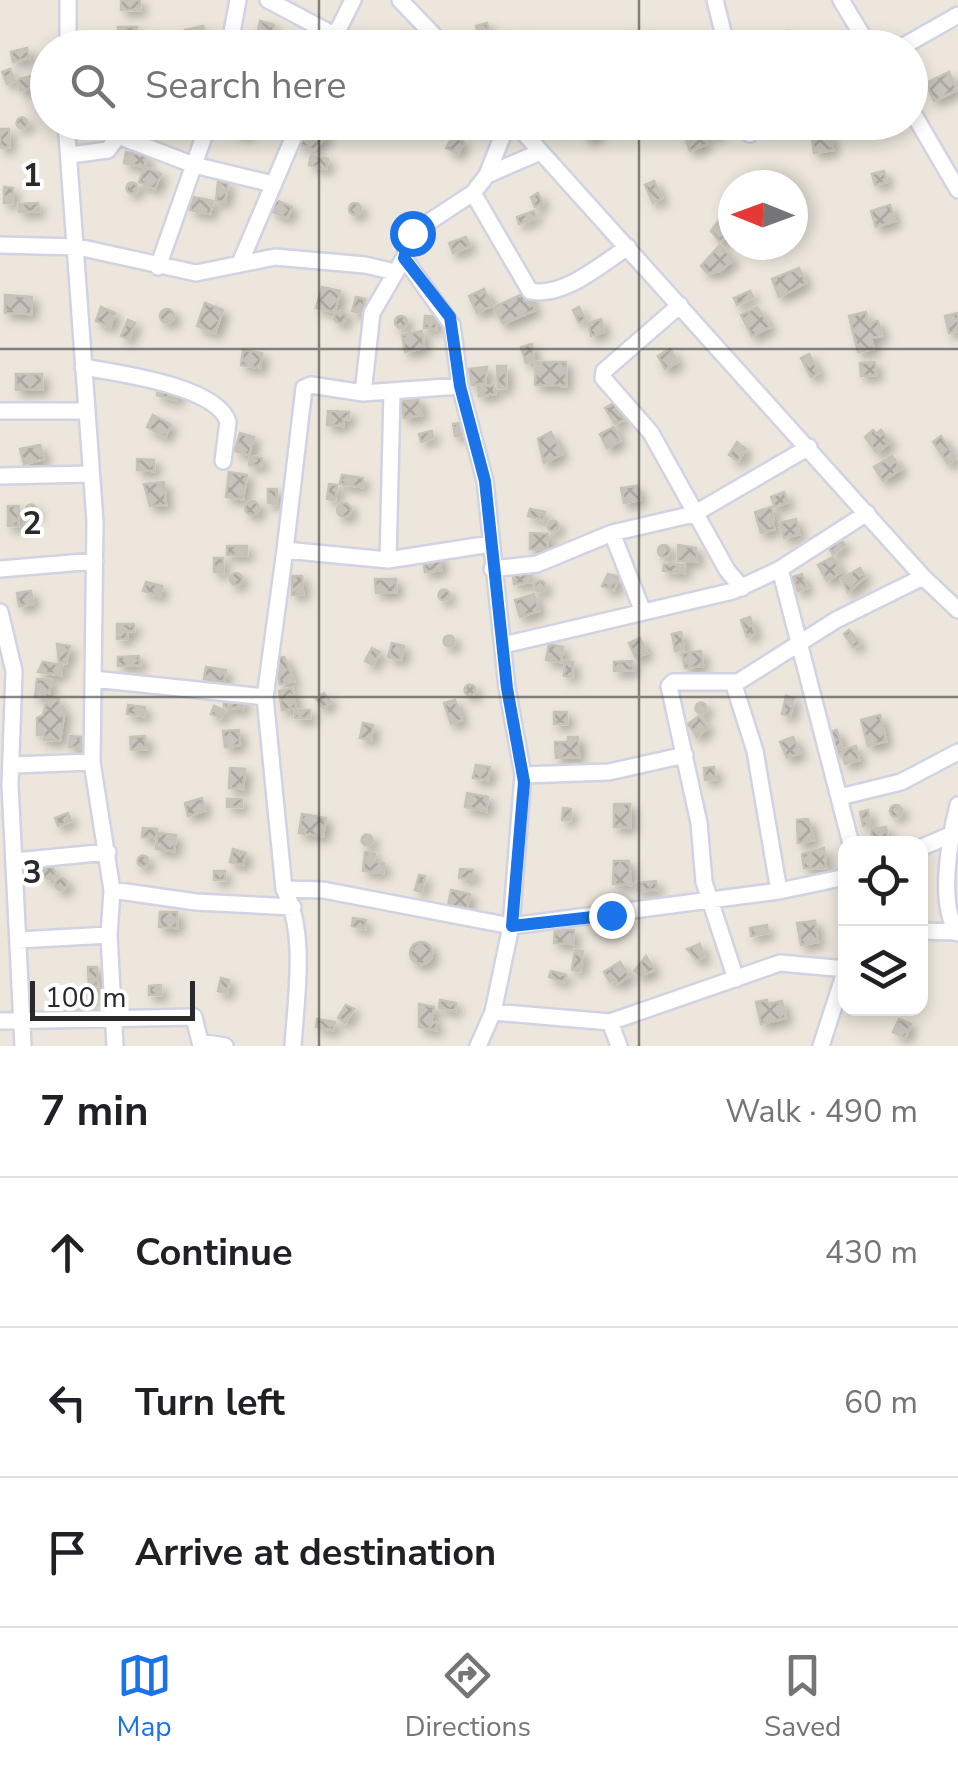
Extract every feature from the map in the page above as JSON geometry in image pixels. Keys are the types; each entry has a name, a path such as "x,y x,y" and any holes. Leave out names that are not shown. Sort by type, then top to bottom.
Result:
{"street":[{"path":"68,0 68,30"},
{"path":"268,0 315,30"},
{"path":"338,30 353,0"},
{"path":"400,0 429,30"},
{"path":"714,0 722,30"},
{"path":"841,0 859,30"},
{"path":"231,30 233,2"},
{"path":"928,32 958,15"},
{"path":"928,139 958,190"},
{"path":"68,140 92,474 92,762 112,890 108,934 116,1046"},
{"path":"70,155 108,150 115,140"},
{"path":"128,140 194,165 274,184"},
{"path":"158,267 202,140"},
{"path":"240,263 292,140"},
{"path":"363,392 369,323 415,228 473,193 503,140"},
{"path":"528,140 809,447 922,577 958,610"},
{"path":"486,175 540,152"},
{"path":"473,193 530,290 548,292 578,279 628,247"},
{"path":"0,245 78,247 196,273 275,258 400,265 450,317 460,386 485,481 492,569 524,774 512,926 492,1012 478,1046"},
{"path":"680,304 602,376 651,434 694,514 742,588"},
{"path":"83,366 144,378 214,402 228,422 223,461"},
{"path":"293,1046 298,978 293,907 284,889 265,697 304,388 311,385 392,393 460,386"},
{"path":"388,560 392,393"},
{"path":"0,412 86,410"},
{"path":"492,569 537,564 612,533 694,514 809,447"},
{"path":"0,476 92,474"},
{"path":"504,645 742,588 780,569 866,513"},
{"path":"612,533 643,612"},
{"path":"286,550 388,560 490,544"},
{"path":"0,569 95,560"},
{"path":"780,569 849,836"},
{"path":"736,980 702,876 699,823 670,684 733,682 801,646 836,620 922,577"},
{"path":"0,612 14,671 13,766 5,785 15,861 8,881 18,940 23,1046"},
{"path":"93,678 265,697"},
{"path":"733,682 754,752 779,891"},
{"path":"840,797 901,782 958,752"},
{"path":"524,774 609,772 685,755"},
{"path":"13,766 92,762"},
{"path":"928,931 957,932 950,914 958,805"},
{"path":"928,844 954,833"},
{"path":"15,861 108,852"},
{"path":"284,889 334,892 512,926 779,891 838,879"},
{"path":"112,890 196,902 293,907"},
{"path":"18,940 108,934"},
{"path":"492,1012 610,1022 790,962 838,968"},
{"path":"821,1046 838,994"},
{"path":"0,1021 113,1022 194,1017 200,1042 225,1046"},
{"path":"610,1022 619,1046"}],"building":[{"path":"121,0 140,0 140,10 121,10"},
{"path":"260,21 274,25 273,30 258,30"},
{"path":"487,23 488,30 477,30 476,26"},
{"path":"27,48 29,58 13,62 11,52"},
{"path":"10,69 15,81 7,84 2,72"},
{"path":"949,72 957,90 934,101 928,82"},
{"path":"30,77 30,88 20,90 18,79"},
{"path":"22,117 28,123 22,129 16,123"},
{"path":"0,129 9,129 9,147 0,148"},
{"path":"298,140 323,140 314,150 297,143"},
{"path":"451,140 464,142 458,154 446,148"},
{"path":"686,140 705,140 707,144 690,151"},
{"path":"812,140 832,140 833,150 814,153"},
{"path":"126,152 147,156 144,167 124,163"},
{"path":"311,155 328,159 326,169 309,165"},
{"path":"145,167 161,174 155,189 139,182"},
{"path":"884,171 887,182 875,185 872,174"},
{"path":"654,181 662,198 653,203 645,185"},
{"path":"132,182 138,188 132,194 126,188"},
{"path":"218,182 228,183 225,202 216,201"},
{"path":"4,187 13,188 12,203 4,203"},
{"path":"538,193 543,204 535,207 531,197"},
{"path":"193,197 213,201 210,214 190,210"},
{"path":"276,200 292,207 287,218 271,211"},
{"path":"38,203 39,211 19,212 19,204"},
{"path":"355,203 361,209 355,215 349,209"},
{"path":"890,205 895,221 876,227 871,211"},
{"path":"534,211 536,217 519,224 517,217"},
{"path":"718,222 718,240 711,231"},
{"path":"466,237 470,246 453,253 449,243"},
{"path":"718,247 718,260 733,260 720,271 707,273 701,266"},
{"path":"799,268 806,283 779,297 772,279"},
{"path":"322,287 340,291 335,312 316,308"},
{"path":"484,289 492,306 477,313 469,296"},
{"path":"750,291 753,297 737,305 734,298"},
{"path":"527,292 535,310 503,324 494,307"},
{"path":"5,295 32,297 31,314 5,313"},
{"path":"356,297 365,299 362,313 352,311"},
{"path":"205,303 223,310 215,333 197,326"},
{"path":"101,307 115,313 110,327 96,321"},
{"path":"579,307 585,319 579,323 573,310"},
{"path":"757,307 770,327 752,336 741,315"},
{"path":"167,309 174,316 167,323 160,316"},
{"path":"340,311 346,317 340,323 334,317"},
{"path":"866,312 868,323 878,321 882,336 871,338 874,349 858,352 849,316"},
{"path":"958,313 958,331 949,333 945,316"},
{"path":"401,316 407,322 401,328 395,322"},
{"path":"425,316 437,317 436,329 424,328"},
{"path":"601,319 604,332 591,336 588,323"},
{"path":"128,320 135,323 128,339 121,336"},
{"path":"422,331 424,348 405,352 402,335"},
{"path":"532,344 534,361 526,363 521,347"},
{"path":"670,349 678,362 665,369 658,356"},
{"path":"243,350 262,353 260,368 241,365"},
{"path":"809,354 819,373 811,377 801,358"},
{"path":"536,362 566,362 566,386 535,385"},
{"path":"875,362 876,375 861,376 860,363"},
{"path":"497,366 506,366 506,388 498,388"},
{"path":"487,367 485,383 472,385 469,369"},
{"path":"16,374 42,374 42,389 16,390"},
{"path":"159,385 179,391 176,400 157,395"},
{"path":"494,385 495,394 479,396 478,387"},
{"path":"418,398 422,415 404,418 401,402"},
{"path":"614,403 624,420 615,424 605,408"},
{"path":"328,411 349,412 349,419 343,419 343,426 327,425"},
{"path":"153,415 171,425 165,437 147,427"},
{"path":"461,423 464,435 455,436 453,424"},
{"path":"614,427 620,441 607,448 600,434"},
{"path":"873,430 876,434 881,430 890,442 877,453 865,437"},
{"path":"432,431 433,438 421,442 419,434"},
{"path":"551,432 562,454 544,463 538,439"},
{"path":"240,433 254,437 249,455 235,451"},
{"path":"941,436 956,459 948,464 933,442"},
{"path":"737,442 746,449 738,461 729,455"},
{"path":"40,445 44,459 24,464 20,449"},
{"path":"250,456 262,458 261,466 249,465"},
{"path":"892,456 901,469 883,481 874,467"},
{"path":"137,459 154,460 154,471 137,470"},
{"path":"229,472 247,475 243,499 226,497"},
{"path":"342,475 363,478 362,487 340,484"},
{"path":"164,482 166,505 150,506 144,484"},
{"path":"329,484 337,485 335,500 327,499"},
{"path":"637,486 640,500 624,503 621,488"},
{"path":"268,489 277,489 276,504 268,503"},
{"path":"784,492 788,502 775,507 771,497"},
{"path":"252,501 259,508 252,515 245,508"},
{"path":"344,503 351,510 344,517 337,510"},
{"path":"31,504 37,510 31,516 25,510"},
{"path":"8,506 19,506 18,526 8,526"},
{"path":"772,507 774,529 761,533 755,512"},
{"path":"530,509 545,512 543,520 528,516"},
{"path":"796,519 799,534 784,538 780,523"},
{"path":"553,520 559,526 553,532 547,526"},
{"path":"530,533 548,534 547,550 530,549"},
{"path":"840,539 845,545 833,554 828,547"},
{"path":"664,545 670,551 664,557 658,551"},
{"path":"678,545 696,548 697,561 678,561"},
{"path":"227,546 247,546 247,555 227,555"},
{"path":"439,555 441,570 425,572 423,557"},
{"path":"833,557 841,572 827,581 818,565"},
{"path":"214,558 223,558 223,573 214,572"},
{"path":"664,564 684,565 684,573 663,571"},
{"path":"860,568 865,577 848,592 841,579"},
{"path":"236,573 242,579 236,585 230,579"},
{"path":"531,573 532,582 514,584 513,575"},
{"path":"608,574 619,577 614,590 602,586"},
{"path":"802,574 807,588 798,591 793,577"},
{"path":"292,576 302,576 303,594 292,595"},
{"path":"375,579 396,579 396,592 376,593"},
{"path":"540,580 546,586 540,592 534,586"},
{"path":"146,582 162,586 160,596 143,591"},
{"path":"444,589 450,595 444,601 438,595"},
{"path":"31,591 33,604 19,606 17,593"},
{"path":"534,594 539,611 520,617 515,600"},
{"path":"750,617 755,634 747,637 741,620"},
{"path":"117,624 134,624 134,631 127,631 127,639 117,639"},
{"path":"849,630 860,643 854,648 844,634"},
{"path":"681,632 684,649 675,651 672,634"},
{"path":"449,635 455,641 449,647 443,641"},
{"path":"640,638 647,653 636,658 629,643"},
{"path":"392,643 404,646 401,660 388,657"},
{"path":"57,644 70,646 66,663 59,662"},
{"path":"549,644 563,647 561,662 546,660"},
{"path":"372,648 380,652 373,665 365,661"},
{"path":"701,651 703,666 685,668 682,653"},
{"path":"139,656 140,665 118,666 118,657"},
{"path":"284,657 294,681 280,684 275,658"},
{"path":"565,661 573,662 572,677 564,676"},
{"path":"632,661 633,670 614,671 614,662"},
{"path":"43,662 62,665 61,675 38,672"},
{"path":"206,667 226,670 224,682 204,679"},
{"path":"37,679 51,680 49,693 44,692 44,697 35,697"},
{"path":"470,684 476,690 470,696 464,690"},
{"path":"292,688 296,708 282,710 279,691"},
{"path":"324,693 331,702 323,708 316,699"},
{"path":"786,696 794,698 790,716 782,714"},
{"path":"47,699 59,699 59,710 65,709 60,740 44,740 44,734 37,735 37,718 43,715"},
{"path":"224,699 244,700 243,709 224,707"},
{"path":"455,700 462,720 451,724 444,703"},
{"path":"701,702 707,708 701,714 695,708"},
{"path":"128,705 145,707 144,716 127,714"},
{"path":"214,706 225,711 221,718 211,714"},
{"path":"295,710 310,710 310,718 295,718"},
{"path":"554,712 567,712 567,724 554,724"},
{"path":"880,715 886,741 868,746 861,720"},
{"path":"699,716 708,728 697,737 688,724"},
{"path":"363,723 373,725 371,740 360,738"},
{"path":"239,730 240,745 225,747 223,731"},
{"path":"837,730 842,748 832,750 828,732"},
{"path":"70,736 81,737 80,748 69,747"},
{"path":"145,736 146,749 131,750 130,737"},
{"path":"568,737 578,737 579,757 556,758 555,742 568,742"},
{"path":"793,737 800,753 787,758 780,742"},
{"path":"856,746 859,760 845,764 842,750"},
{"path":"476,765 490,767 488,780 473,778"},
{"path":"714,767 716,779 705,780 704,768"},
{"path":"230,768 245,769 243,789 229,788"},
{"path":"467,793 488,797 486,811 465,807"},
{"path":"202,798 205,811 188,816 185,803"},
{"path":"227,799 242,799 242,807 227,807"},
{"path":"614,804 630,804 630,827 614,827"},
{"path":"891,806 901,806 901,816 891,816"},
{"path":"563,808 571,809 570,820 562,820"},
{"path":"868,810 870,824 863,826 860,812"},
{"path":"68,813 71,821 58,826 55,818"},
{"path":"302,814 326,818 323,836 299,833"},
{"path":"808,819 814,840 798,843 797,820"},
{"path":"886,827 887,836 872,836 871,829"},
{"path":"143,828 157,829 156,838 142,837"},
{"path":"158,833 176,835 174,851 156,849"},
{"path":"367,834 373,840 367,846 361,840"},
{"path":"824,848 826,868 804,868 802,854"},
{"path":"233,849 246,853 243,865 230,862"},
{"path":"365,852 375,853 374,862 384,863 383,873 363,871"},
{"path":"143,855 149,861 143,867 137,861"},
{"path":"614,861 629,861 631,885 613,884"},
{"path":"49,867 55,873 49,879 43,873"},
{"path":"460,869 473,870 472,879 459,878"},
{"path":"214,871 225,871 225,880 214,880"},
{"path":"419,875 425,876 421,892 415,890"},
{"path":"61,878 67,884 61,890 55,884"},
{"path":"656,881 657,889 637,891 636,883"},
{"path":"451,890 470,894 467,909 448,906"},
{"path":"160,912 177,912 177,928 159,927"},
{"path":"353,918 366,920 365,929 352,926"},
{"path":"815,921 818,942 801,945 797,923"},
{"path":"767,925 768,933 751,936 750,928"},
{"path":"555,929 574,930 573,944 554,943"},
{"path":"421,942 429,945 429,961 421,964 413,961 410,953 413,945"},
{"path":"700,944 704,957 697,960 687,949"},
{"path":"575,950 583,951 580,971 572,970"},
{"path":"646,956 654,970 641,976 634,971"},
{"path":"620,962 629,976 618,984 615,979 610,982 604,972"},
{"path":"88,967 97,967 98,986 89,986"},
{"path":"551,971 566,975 564,982 549,977"},
{"path":"221,978 229,980 227,993 218,991"},
{"path":"161,985 161,995 149,995 149,986"},
{"path":"91,990 92,1000 75,1003 74,993"},
{"path":"440,1000 456,1003 455,1011 439,1008"},
{"path":"767,1000 768,1004 782,1001 786,1018 761,1024 756,1002"},
{"path":"419,1004 434,1007 431,1022 437,1023 436,1030 419,1027"},
{"path":"346,1005 354,1009 345,1023 338,1018"},
{"path":"317,1019 335,1022 333,1030 316,1027"},
{"path":"899,1019 911,1024 905,1038 893,1032"}],"route":[{"path":"412,233 404,258 450,317 460,386 485,481 507,688 524,774 512,926 611,915"}]}
